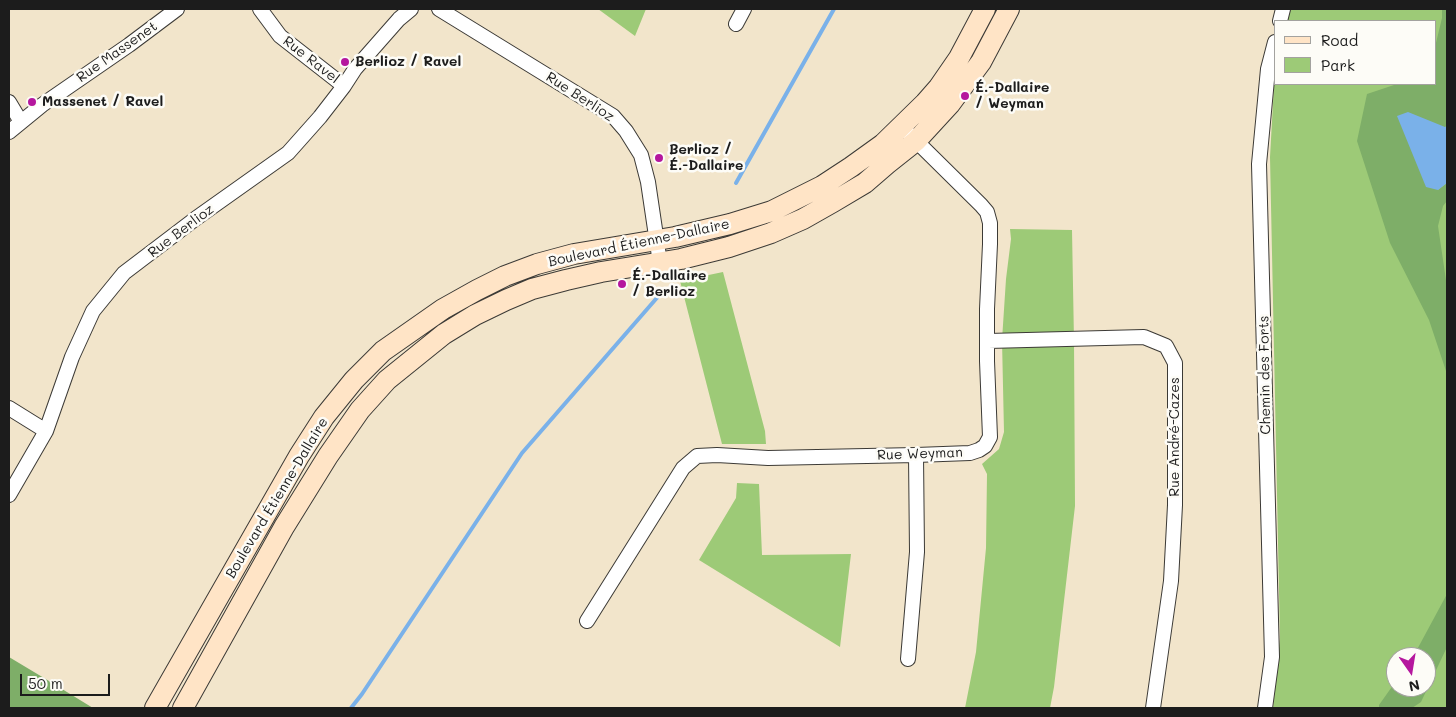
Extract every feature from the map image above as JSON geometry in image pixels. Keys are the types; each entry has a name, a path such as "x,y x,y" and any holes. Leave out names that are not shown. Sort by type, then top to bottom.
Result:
{"street":[{"name":"Rue Massenet","path":"9,132 42,105 129,45 177,9"},
{"name":"Rue Ravel","path":"260,9 280,36 344,86"},
{"name":"Rue Berlioz","path":"9,495 46,431 72,357 93,311 124,273 195,219 288,153 320,117 355,69 399,19 411,9"},
{"name":"Rue Berlioz","path":"439,9 613,116 626,131 641,155 648,182 660,263"},
{"path":"736,24 744,9"},
{"name":"Boulevard Étienne-Dallaire","path":"155,708 288,474 324,417 354,380 383,351 443,309 505,276 537,264 574,254 656,240 730,224 772,211 822,186 883,144 909,134 925,103 950,71 985,9"},
{"name":"Boulevard Étienne-Dallaire","path":"183,708 284,527 323,464 360,410 386,380 444,334 475,315 506,300 566,280 601,272 660,263 729,247 771,233 803,219 865,183 909,134 950,104 964,88 981,62 1010,9"},
{"name":"Chemin des Forts","path":"1265,708 1272,657 1259,164 1268,69 1274,46"},
{"path":"9,102 21,122"},
{"name":"Rue Weyman","path":"587,621 683,468 697,456 717,454 768,458 916,455 970,453 985,446 990,437 987,309 990,223 987,212 974,197 909,134"},
{"name":"Rue André-Cazes","path":"988,341 1144,337 1166,346 1175,362 1175,504 1171,581 1153,708"},
{"path":"9,408 46,431"},
{"path":"908,660 917,552 916,455"}],"green space":[{"path":"598,9 646,9 635,36"},
{"path":"1286,9 1447,9 1447,708 1273,708 1280,639 1270,157 1274,85 1436,85 1436,20 1283,20"},
{"path":"1442,9 1447,9 1447,126 1445,127 1438,190 1447,183 1447,201 1443,206 1438,226 1447,287 1447,374 1429,320 1390,243 1357,141 1367,94 1394,85 1436,85 1436,43 1442,18"},
{"path":"1010,229 1072,230 1075,506 1050,708 965,708 976,652 986,548 987,474 982,464 999,449 1004,432 1002,340 1011,239"},
{"path":"723,272 765,431 766,444 722,444 680,281"},
{"path":"737,483 759,484 762,555 851,554 840,647 699,560 736,498"},
{"path":"1447,594 1447,647 1436,670 1436,647 1418,647"},
{"path":"9,657 49,681 93,708 9,708"},
{"path":"1386,695 1386,697 1423,697 1421,702 1412,708 1379,708"}],"water":[{"path":"1408,112 1445,127 1447,126 1447,183 1438,190 1426,187 1397,116"}],"waterway":[{"path":"736,183 834,9"},
{"path":"351,708 522,453 662,292"}],"place":[{"name":"Berlioz / Ravel","path":"345,62"},
{"name":"É.-Dallaire / Weyman","path":"965,96"},
{"name":"Massenet / Ravel","path":"32,102"},
{"name":"Berlioz / É.-Dallaire","path":"659,158"},
{"name":"É.-Dallaire / Berlioz","path":"622,284"}]}
